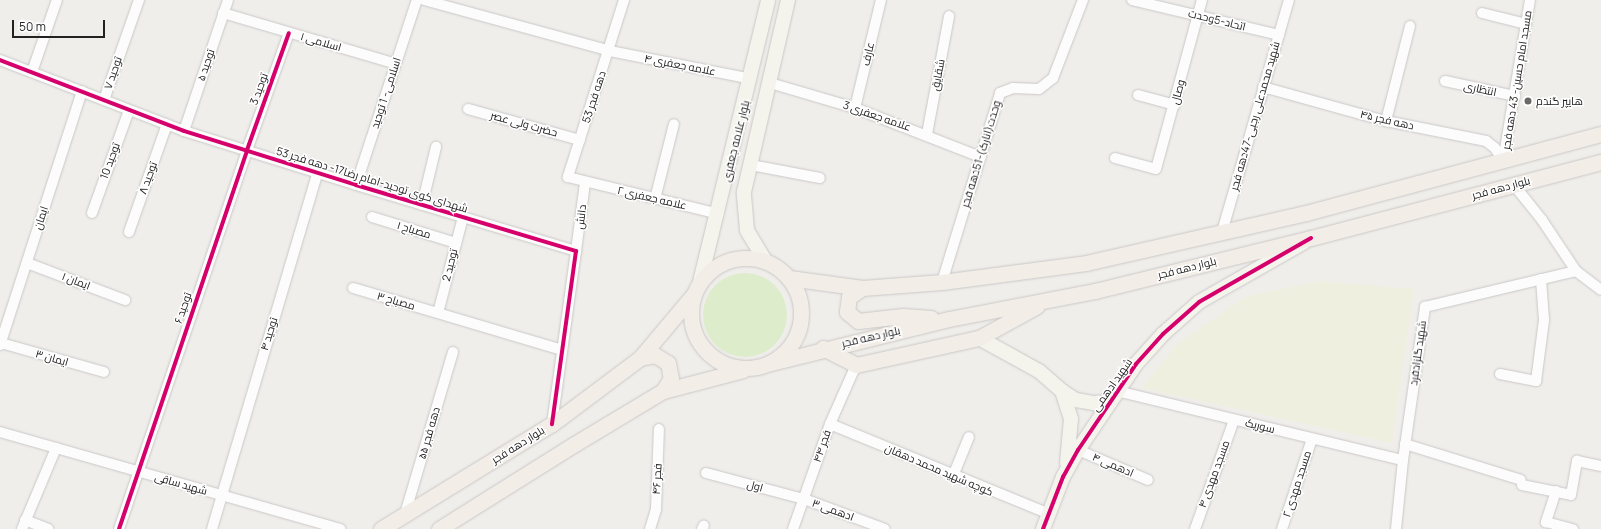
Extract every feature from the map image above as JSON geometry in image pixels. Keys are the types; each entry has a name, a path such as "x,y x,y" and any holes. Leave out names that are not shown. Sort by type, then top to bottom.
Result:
{"main road":[{"path":"744,369 716,360 696,338 690,309 697,288 723,263 752,258 766,262 789,278 862,288 942,282 1086,263 1306,214 1601,134"},
{"name":"بلوار دهه فجر","path":"771,363 823,348 949,319 1095,291 1311,238 1601,162"},
{"path":"439,529 573,445 663,392 744,369 771,363 783,355 798,332 800,304 789,278"},
{"name":"بلوار دهه فجر","path":"381,529 552,424 640,358 697,288"},
{"path":"862,288 849,298 847,312 858,321 903,316 949,319"},
{"path":"823,348 856,365 979,338 1050,300"},
{"path":"640,358 655,355 668,363 671,378 663,392"}],"street":[{"path":"32,72 57,0"},
{"name":"توحید ۷","path":"104,100 139,0"},
{"name":"توحید ۵","path":"184,131 228,0"},
{"name":"اسلامی- 1 توحید","path":"356,186 417,0"},
{"name":"علامه جعفری ۴","path":"424,0 610,51 751,79"},
{"name":"دهه فجر 53","path":"585,182 568,177 610,51 624,0"},
{"name":"بلوار علامه جعفری","path":"697,288 718,214 751,79 768,0"},
{"name":"بلوار علامه جعفری","path":"766,262 747,230 744,192 788,0"},
{"name":"عارف","path":"856,108 881,0"},
{"name":"وحدت(انارک)-51دهه فجر","path":"942,282 982,157 1000,93 1013,88 1039,89 1053,78 1084,0"},
{"name":"اتحاد-5وحدت","path":"1136,0 1279,35"},
{"name":"وصال","path":"1115,158 1156,169 1175,104 1202,0"},
{"name":"شهید محمدعلی رجبی-47دهه فجر","path":"1222,232 1289,0"},
{"name":"مسجد امام حسین- 43 دهه فجر","path":"1503,161 1530,0"},
{"name":"اسلامی ۱","path":"223,13 396,64"},
{"path":"1482,13 1526,24"},
{"name":"شقایق","path":"927,134 949,16"},
{"path":"1386,121 1410,26"},
{"name":"توحید 3","path":"246,150 289,33"},
{"name":"شهدای کوی توحید-امام رضا17- دهه فجر 53","path":"0,60 184,131 356,186 576,251"},
{"name":"انتظاری","path":"1445,81 1515,96"},
{"name":"علامه جعفری 3","path":"770,83 856,108 927,134 982,157"},
{"name":"دهه فجر ۴۵","path":"1263,87 1386,121 1486,141 1496,148 1503,161"},
{"name":"ایمان","path":"0,344 82,91"},
{"path":"1138,95 1175,104"},
{"name":"حضرت ولی عصر","path":"468,109 580,140"},
{"name":"توحید 10","path":"92,213 129,110"},
{"name":"توحید ۸","path":"129,232 167,124"},
{"path":"655,199 674,124"},
{"path":"422,205 436,147"},
{"name":"توحید ۶","path":"119,529 137,471 246,150"},
{"path":"750,165 820,178"},
{"name":"توحید ۴","path":"212,529 317,174"},
{"name":"علامه جعفری ۲","path":"585,182 718,214"},
{"name":"دانش","path":"576,251 585,182"},
{"path":"1514,185 1542,220 1576,270 1601,290"},
{"name":"مصباح ۱","path":"372,217 456,243"},
{"name":"توحید 2","path":"438,313 463,217"},
{"name":"شهید ادهمی","path":"1063,477 1078,450 1113,396 1163,334 1199,302 1311,238"},
{"path":"552,424 576,251"},
{"name":"ایمان ۱","path":"27,263 125,300"},
{"name":"شهید گلزادفرد","path":"1396,529 1405,444 1425,307 1576,270"},
{"path":"1500,374 1536,381 1544,320 1541,279"},
{"name":"مصباح ۳","path":"353,288 562,350"},
{"path":"979,338 1039,371 1062,391 1076,400 1087,402 1113,396"},
{"name":"ایمان ۳","path":"0,344 104,372"},
{"name":"دهه فجر ۵۵","path":"405,514 453,352"},
{"name":"فجر ۴۴","path":"794,529 830,424 856,365"},
{"path":"1043,529 1063,477 1070,449 1071,419 1062,391"},
{"name":"سوریک","path":"1113,396 1234,420 1403,460"},
{"name":"مسجد مهدی ۴","path":"1195,529 1234,420"},
{"name":"کوچه شهید محمد دهقان","path":"830,424 1048,514"},
{"name":"فجر ۴۶","path":"650,529 656,509 660,429"},
{"name":"شهید ساقی","path":"0,432 340,529"},
{"path":"953,476 969,437"},
{"name":"مسجد مهدی ۲","path":"1282,529 1312,439"},
{"path":"1405,444 1522,483 1571,495 1577,461 1601,466"},
{"path":"48,529 24,525 56,448"},
{"name":"ادهمی ۴","path":"1078,450 1148,480"},
{"name":"اول","path":"706,473 804,499"},
{"path":"1556,492 1546,522 1552,526 1573,529"},
{"name":"ادهمی ۳","path":"804,499 885,529"}],"green space":[{"path":"737,273 753,273 769,280 780,291 787,307 787,323 784,331 775,345 769,350 753,357 737,357 721,350 710,339 703,323 703,307 710,291 721,280"},
{"path":"1321,281 1414,289 1392,443 1142,388 1178,343 1247,296"}],"cycle path":[{"path":"119,529 247,150 289,33"},
{"path":"0,60 184,131 356,185 576,251 552,424"},
{"path":"1043,529 1063,477 1078,450 1136,364 1163,334 1199,302 1311,238"}],"place":[{"name":"هایپر گندم","path":"1528,101"}]}
